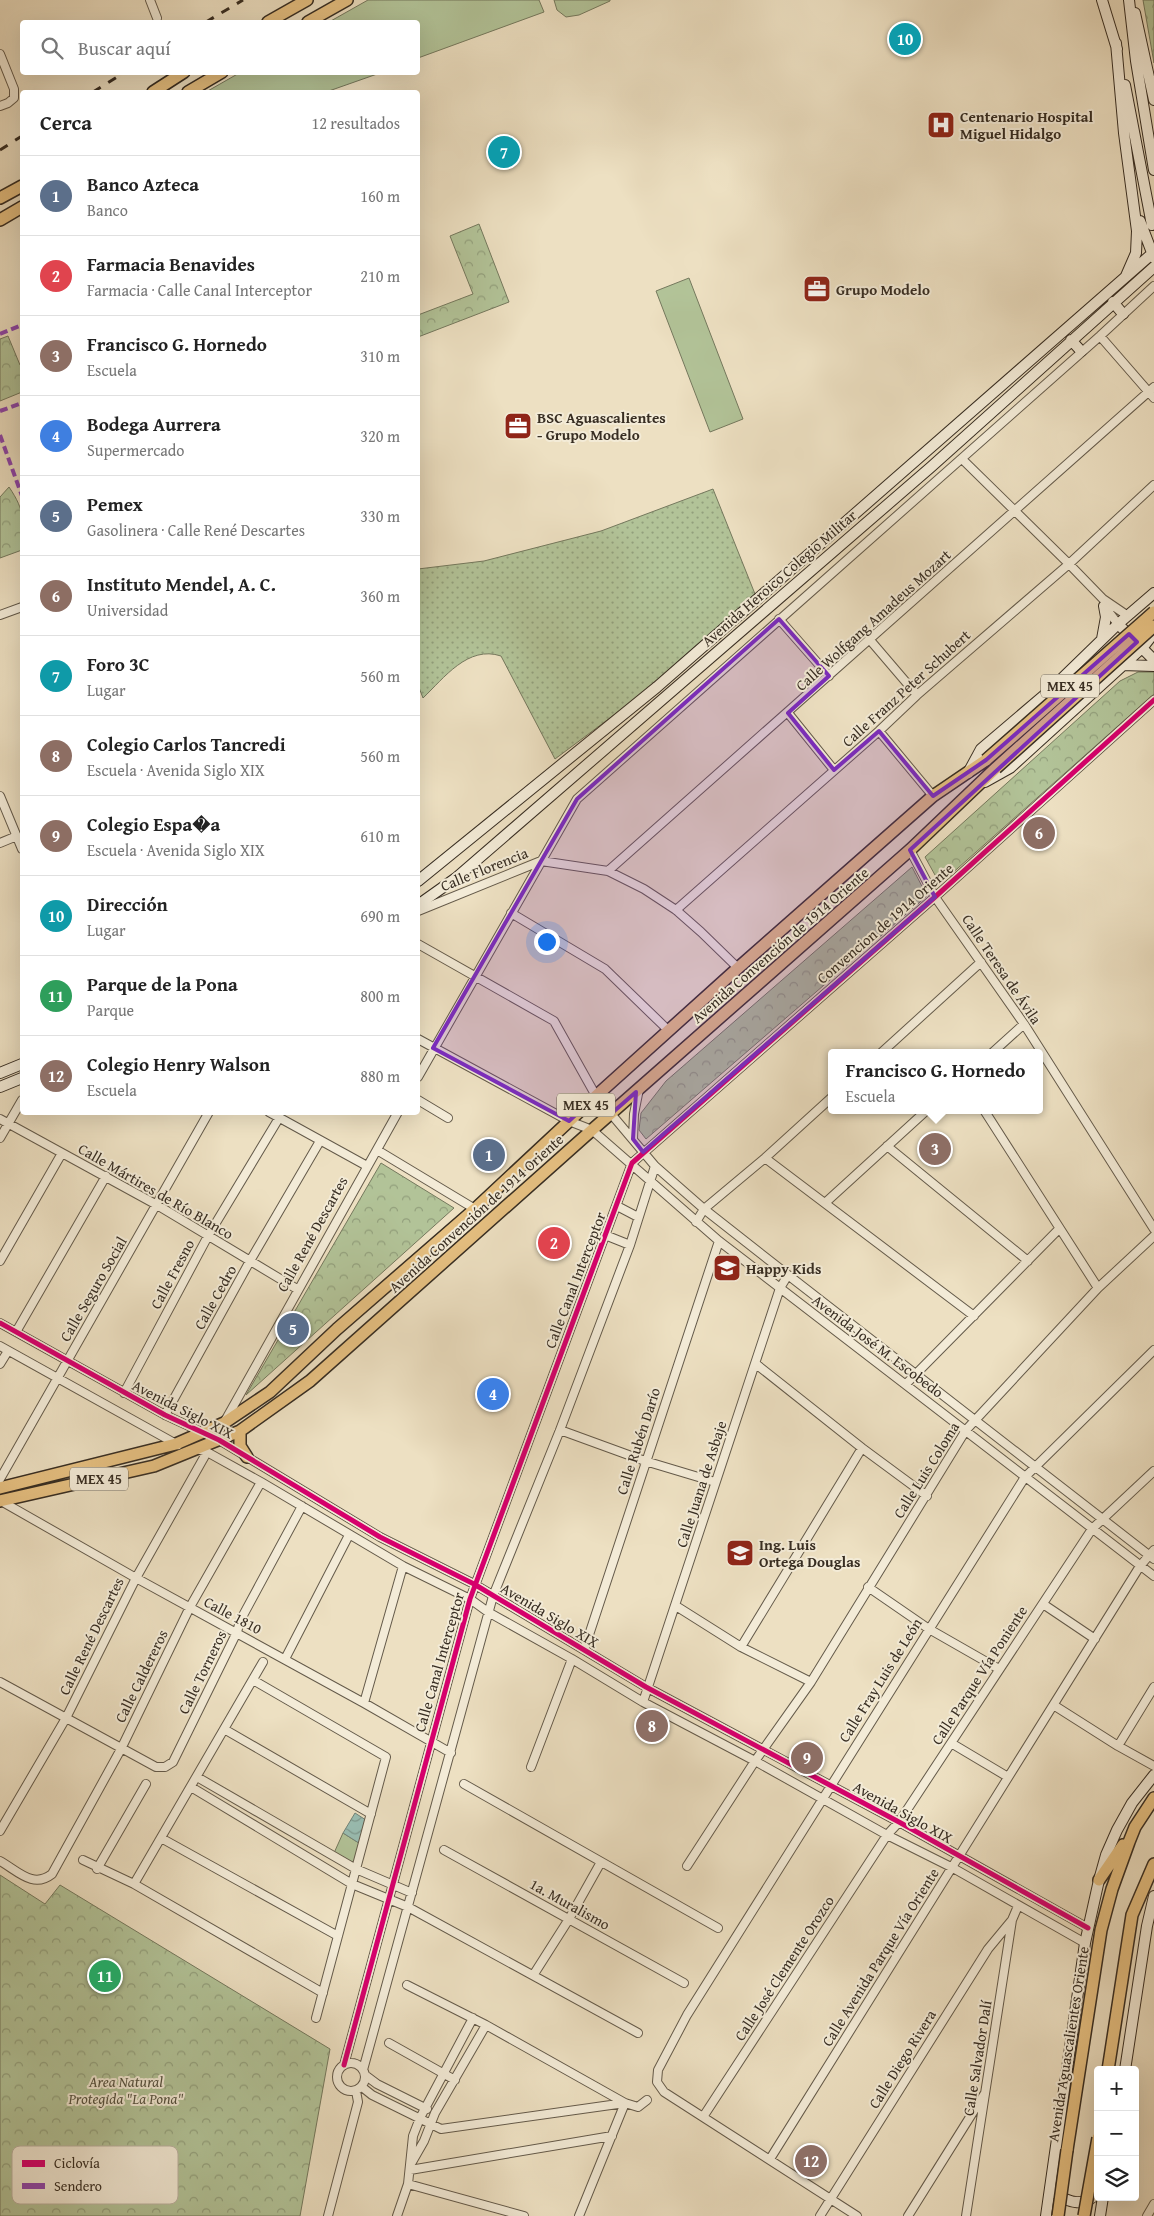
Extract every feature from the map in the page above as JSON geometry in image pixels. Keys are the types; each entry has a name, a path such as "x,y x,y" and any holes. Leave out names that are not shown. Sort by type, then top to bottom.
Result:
{"main road":[{"path":"272,20 307,0"},
{"path":"312,20 347,0"},
{"path":"156,90 179,75"},
{"path":"191,90 217,75"},
{"path":"0,198 20,187"},
{"path":"0,220 20,209"},
{"name":"Avenida Convención de 1914 Oriente","path":"0,1488 176,1444 224,1423 270,1392 337,1329 475,1209 596,1096 738,968 933,796 986,760 1154,612"},
{"name":"Avenida Convención de 1914 Oriente","path":"1,1501 154,1466 202,1451 219,1440 240,1431 310,1381 910,850 996,768 1153,635"},
{"path":"240,1431 240,1446 247,1457"},
{"name":"Avenida Aguascalientes Oriente","path":"1058,2216 1098,1948 1112,1890 1128,1842 1135,1827 1154,1798"},
{"path":"1099,1880 1135,1827"},
{"path":"1109,2066 1132,1915 1154,1864"},
{"path":"1084,2216 1095,2156"}],"street":[{"path":"150,0 157,18"},
{"path":"1102,0 1116,43 1152,225"},
{"path":"1130,0 1154,100"},
{"path":"1130,0 1134,43 1154,170"},
{"path":"1116,43 1124,134 1137,231 1136,252 1124,279"},
{"path":"0,54 14,89 14,98 8,104 0,106"},
{"path":"1135,206 1153,255"},
{"name":"Avenida Heroico Colegio Militar","path":"420,879 657,687 1153,255"},
{"name":"Avenida Heroico Colegio Militar","path":"420,904 456,878 916,480 1154,267"},
{"name":"Avenida Heroico Colegio Militar","path":"541,861 577,799 779,618 962,459 1154,286"},
{"path":"1113,302 1123,314"},
{"path":"1100,336 1152,393"},
{"path":"1071,340 1081,351"},
{"name":"Calle Wolfgang Amadeus Mozart","path":"608,871 1152,393"},
{"path":"962,459 1069,564 1104,603 1118,624 1154,660"},
{"name":"Calle Franz Peter Schubert","path":"676,910 879,731 917,695 1069,564 1154,485"},
{"name":"Avenida Convención de 1914 Oriente","path":"968,773 981,749 1048,692 1118,624 1154,593"},
{"path":"1104,603 1128,616 1153,635"},
{"path":"1102,640 1106,617 1104,603"},
{"path":"0,614 20,608"},
{"path":"779,618 829,676"},
{"name":"Avenida Convención de 1914 Oriente","path":"981,784 1010,768 1143,647 1153,635"},
{"path":"870,640 917,695"},
{"path":"1122,665 1154,666"},
{"name":"Convencion de 1914 Oriente","path":"632,1164 643,1152 936,896 1154,700"},
{"path":"788,713 834,770"},
{"path":"879,731 933,796"},
{"path":"0,796 20,844"},
{"path":"0,843 17,836"},
{"name":"Calle Teresa de Ávila","path":"910,850 936,896 1040,1049"},
{"path":"420,1073 541,861"},
{"name":"Calle Florencia","path":"420,910 541,861 608,871 644,889 676,910 702,932 738,968"},
{"path":"511,913 606,969 669,1031"},
{"name":"Avenida José M. Escobedo","path":"420,945 554,1021 596,1096 656,1166 704,1209 1104,1521 1152,1555"},
{"path":"885,1049 981,962"},
{"path":"996,1049 1024,1024"},
{"name":"Avenida José M. Escobedo","path":"420,1040 569,1121 592,1130 696,1222 1154,1576"},
{"name":"Calle Teresa de Ávila","path":"1043,1054 1154,1230"},
{"path":"0,1073 20,1065"},
{"path":"0,1087 20,1079"},
{"path":"633,1139 634,1114 639,1089"},
{"path":"420,1101 448,1118"},
{"path":"696,1222 704,1209 765,1158 828,1101"},
{"path":"0,1138 20,1103"},
{"path":"825,1203 923,1114"},
{"path":"986,1114 1059,1230 1098,1288"},
{"name":"Calle Seguro Social","path":"0,1479 207,1115"},
{"path":"274,1115 367,1166"},
{"name":"Calle René Descartes","path":"224,1423 297,1289 396,1115"},
{"name":"Calle Fresno","path":"124,1393 208,1236 279,1118"},
{"name":"Calle Mártires de Río Blanco","path":"0,1119 157,1205 297,1289"},
{"name":"Calle Cedro","path":"165,1415 250,1261 320,1141"},
{"path":"887,1146 1028,1261"},
{"path":"377,1150 475,1209"},
{"path":"0,1261 62,1153"},
{"path":"765,1158 974,1316"},
{"name":"Calle Canal Interceptor","path":"344,2065 430,1741 474,1584 632,1164"},
{"path":"328,2216 358,2102 359,2089 488,1612 630,1245 656,1166"},
{"path":"16,1332 106,1176"},
{"name":"Calle Canal Interceptor","path":"617,1206 638,1217"},
{"path":"906,1384 1059,1230"},
{"name":"Calle Canal Interceptor","path":"605,1235 630,1245"},
{"name":"Calle Luis Coloma","path":"687,1866 755,1761 764,1751 811,1682 966,1430 1098,1288 1154,1236"},
{"name":"Calle Rubén Darío","path":"584,1650 645,1461 720,1241"},
{"name":"Calle Juana de Asbaje","path":"643,1702 646,1687 676,1606 780,1288 788,1275"},
{"name":"Avenida Siglo XIX","path":"0,1323 165,1415 219,1440 380,1537 474,1584 646,1687 899,1822 1088,1928"},
{"name":"Avenida Siglo XIX","path":"0,1346 176,1444 202,1451 261,1482 403,1566 470,1598 488,1612 572,1658 643,1702 755,1761 887,1835 953,1868 1085,1944"},
{"name":"Calle Fray Luis de León","path":"703,2117 664,2092 657,2082 658,2070 687,2015 1026,1477 1154,1350"},
{"path":"0,1364 8,1351"},
{"path":"756,1364 862,1448 927,1496"},
{"path":"560,1430 645,1461 715,1482"},
{"path":"741,1647 862,1448"},
{"name":"Calle René Descartes","path":"0,1831 66,1718 202,1451"},
{"path":"1092,1529 1104,1521 1154,1471"},
{"name":"Calle Caldereros","path":"0,1861 34,1881 43,1881 52,1874 121,1749 190,1607 261,1482"},
{"name":"Calle 1810","path":"1,1501 136,1578 238,1632 451,1753"},
{"name":"Calle Torneros","path":"121,1749 156,1767 165,1767 173,1762 238,1632 240,1621 302,1506"},
{"name":"Calle Parque Vía Poniente","path":"887,1835 899,1822 1092,1529"},
{"path":"285,1659 350,1536"},
{"name":"Calle Avenida Parque Vía Oriente","path":"770,2159 953,1868 958,1856 1055,1706 1140,1566 1152,1555"},
{"path":"364,1703 403,1566"},
{"path":"868,1587 929,1629 1000,1669"},
{"path":"1043,1604 1095,1639"},
{"path":"676,1606 741,1647 811,1682"},
{"path":"530,1767 572,1658"},
{"path":"134,1884 263,1662"},
{"path":"253,1680 386,1757 316,2018"},
{"path":"0,1682 121,1749"},
{"path":"1118,1746 1154,1687"},
{"path":"1055,1706 1118,1746 1154,1766"},
{"path":"224,1729 371,1814"},
{"path":"951,1743 1008,1777"},
{"name":"Avenida Aguascalientes Oriente","path":"1046,2216 1085,1944 1099,1880 1106,1855 1117,1830 1132,1803 1154,1775"},
{"path":"197,1777 356,1869 412,1893"},
{"path":"98,1869 146,1784"},
{"path":"464,1784 718,1928"},
{"path":"191,1787 352,1884 408,1907 534,1974 638,2033"},
{"name":"Calle José Clemente Orozco","path":"703,2117 887,1835"},
{"path":"161,1838 338,1936"},
{"name":"1a. Muralismo","path":"444,1850 684,1983"},
{"path":"83,1860 98,1869 134,1884 323,1993"},
{"path":"534,1974 569,1919 601,1862"},
{"path":"1126,2066 1147,1926 1154,1896"},
{"name":"Calle Salvador Dalí","path":"966,2216 1012,1920 1018,1906"},
{"name":"Calle Diego Rivera","path":"820,2216 988,1949 1012,1920"},
{"path":"407,1985 486,2025 625,2103 638,2106 647,2100"},
{"path":"397,2216 408,2184 413,2136 424,2107 473,2018"},
{"path":"411,2167 435,2113 486,2025"},
{"path":"389,2043 455,2080"},
{"path":"435,2113 377,2084 357,2064 344,2065 337,2072 336,2077 339,2086 347,2091 359,2089 372,2094 442,2129 625,2103"},
{"path":"908,2216 986,2090"},
{"path":"579,2216 625,2103"},
{"path":"703,2117 858,2216"},
{"path":"411,2167 612,2136"},
{"path":"1051,2183 1053,2192 1067,2202 1077,2203 1094,2197"},
{"path":"408,2184 524,2216"},
{"path":"1100,2216 1102,2201"},
{"path":"1147,2216 1154,2204"}],"highlighted area":[{"path":"779,619 829,676 788,713 834,770 879,731 933,796 986,760 1129,634 1137,642 910,850 935,897 643,1152 633,1139 636,1092 612,1113 596,1096 569,1121 433,1048 577,799"}],"green space":[{"path":"368,0 539,0 544,12 420,57 420,20 333,20"},
{"path":"554,0 610,1 579,15 566,17 557,10"},
{"path":"1143,0 1154,0 1154,63"},
{"path":"236,75 374,75 332,90 210,90"},
{"path":"479,224 509,302 420,336 420,314 473,294 450,236"},
{"path":"689,278 743,419 710,432 656,291"},
{"path":"8,336 20,365 20,393 0,401 0,339"},
{"path":"9,487 20,508 20,551 0,558 0,497"},
{"path":"713,489 755,594 634,700 555,759 501,656 489,654 467,659 457,665 423,698 420,690 420,569 484,561 601,531"},
{"path":"1138,672 1154,672 1154,694 940,884 925,857 1120,681"},
{"path":"912,867 927,896 646,1139 639,1130 641,1113 666,1081"},
{"path":"381,1163 454,1208 246,1395"},
{"path":"343,1833 362,1845 356,1867 334,1853"},
{"name":"Area Natural Protegida \"La Pona\"","path":"0,1875 45,1904 60,1885 330,2049 300,2216 0,2216"}],"water":[{"path":"355,1813 369,1822 362,1845 343,1833"}],"railway":[{"path":"209,20 243,0"},
{"path":"96,90 120,75"},
{"path":"0,150 20,137"}],"marked path":[{"path":"0,334 20,326"},
{"path":"0,411 20,404"},
{"path":"0,435 20,490"}],"cycle path":[{"path":"344,2065 470,1599 632,1163 935,897 1154,700"},
{"path":"0,1323 165,1415 219,1440 380,1537 474,1584 646,1687 899,1822 1088,1928"}],"place":[{"name":"Dirección","path":"905,39"},
{"name":"Centenario Hospital Miguel Hidalgo","path":"941,125"},
{"name":"Foro 3C","path":"504,152"},
{"name":"Grupo Modelo","path":"817,289"},
{"name":"BSC Aguascalientes - Grupo Modelo","path":"518,426"},
{"name":"Instituto Mendel, A. C.","path":"1039,833"},
{"name":"Francisco G. Hornedo","path":"935,1149"},
{"name":"Banco Azteca","path":"489,1155"},
{"name":"Farmacia Benavides","path":"554,1243"},
{"name":"Happy Kids","path":"727,1268"},
{"name":"Pemex","path":"293,1329"},
{"name":"Bodega Aurrera","path":"493,1394"},
{"name":"Ing. Luis Ortega Douglas","path":"740,1553"},
{"name":"Colegio Carlos Tancredi","path":"652,1726"},
{"name":"Colegio Espa�a","path":"807,1758"},
{"name":"Parque de la Pona","path":"105,1976"},
{"name":"Colegio Henry Walson","path":"811,2161"}]}
